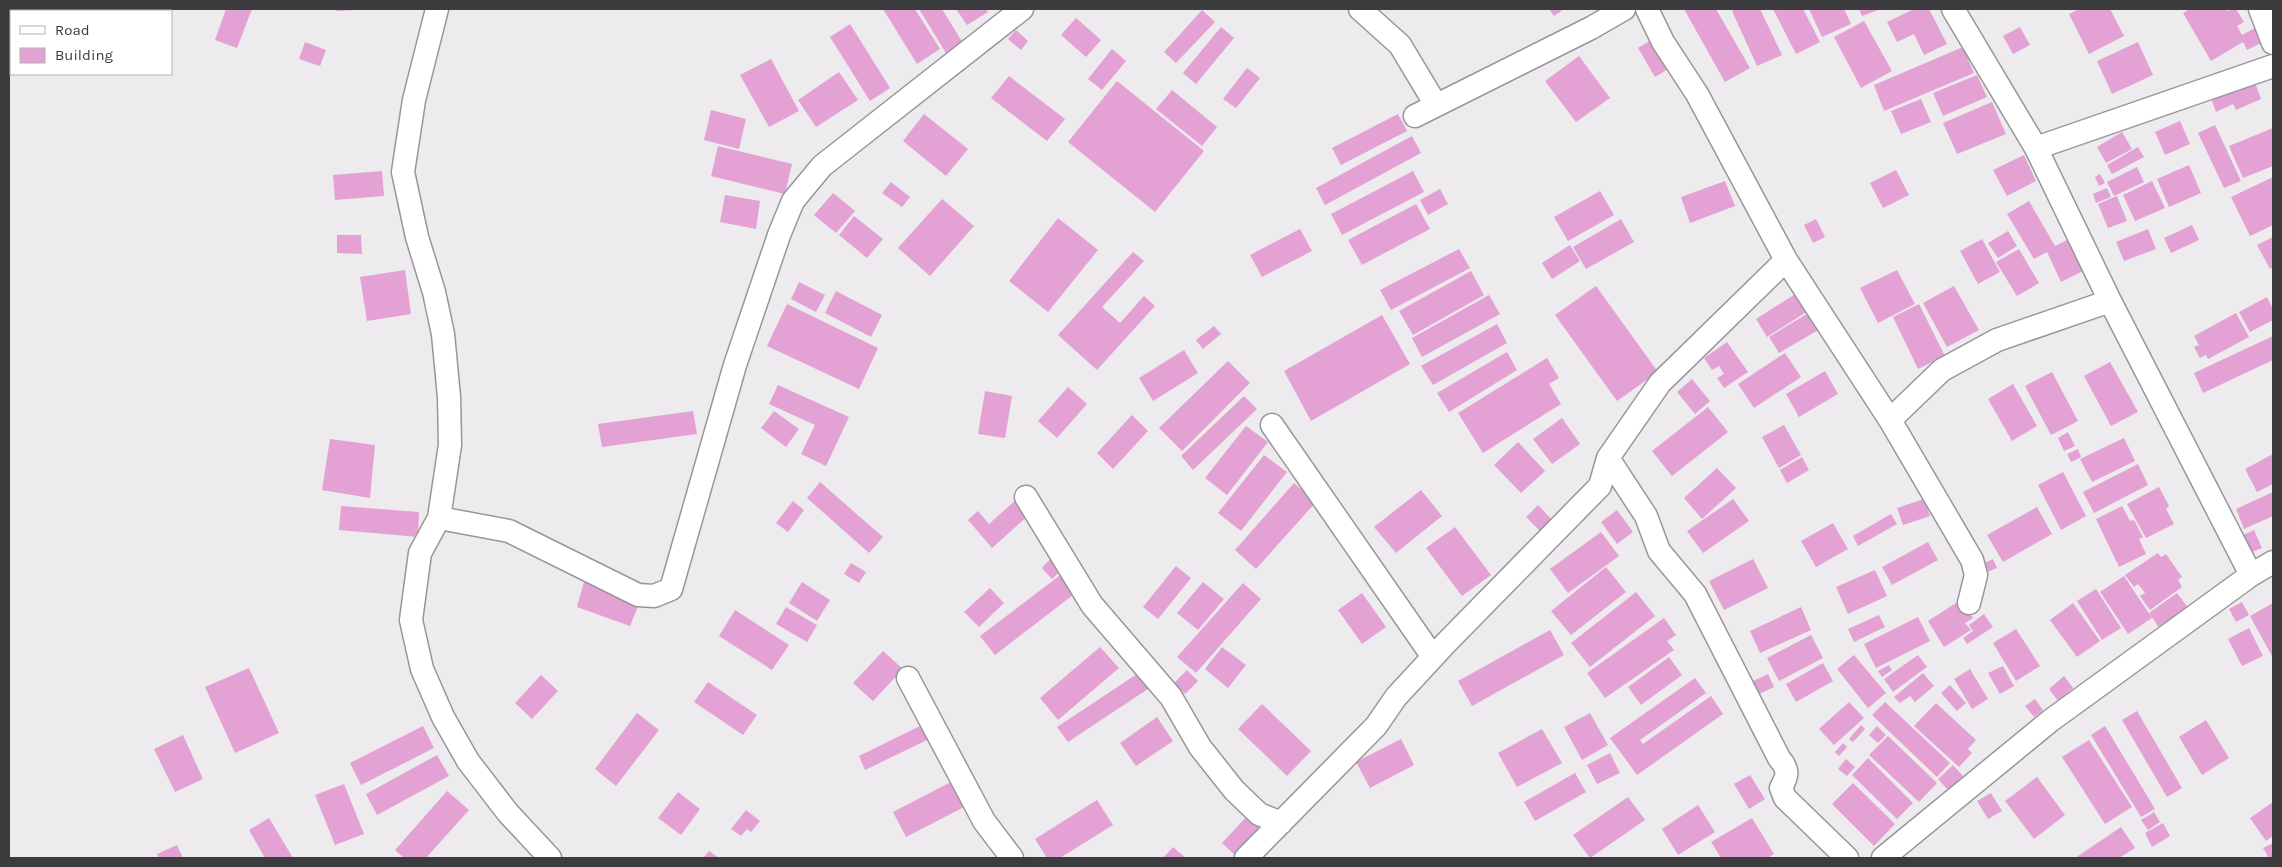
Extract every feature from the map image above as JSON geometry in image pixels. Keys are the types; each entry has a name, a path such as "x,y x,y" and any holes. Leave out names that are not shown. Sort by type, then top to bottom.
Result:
{"street":[{"path":"437,9 414,100 403,172 417,237 434,292 443,334 449,397 450,445 439,518 420,553 412,620 422,670 443,717 468,761 508,813 550,858"},
{"path":"439,518 509,531 638,595 654,596 671,589 735,365 779,235 793,201 822,166 1022,9"},
{"path":"1360,9 1400,45 1436,105"},
{"path":"1415,116 1624,9"},
{"path":"1646,9 1663,42 1697,94 1786,260 1890,420 1972,560 1976,575 1969,603"},
{"path":"1953,9 2036,148 2110,301 2251,576"},
{"path":"2260,9 2273,43"},
{"path":"2036,148 2273,66"},
{"path":"1246,858 1376,726 1396,697 1433,657 1600,486 1608,458 1660,383 1786,260"},
{"path":"1890,420 1942,370 1997,340 2110,301"},
{"path":"1272,426 1433,657"},
{"path":"1608,458 1646,516 1659,551 1695,594 1786,767 1788,776 1781,788 1785,798 1847,858"},
{"path":"1026,498 1092,605 1170,697 1200,747 1234,790 1259,814 1281,824"},
{"path":"1884,858 2050,721 2273,562"},
{"path":"908,678 984,821 1012,858"}],"building":[{"path":"226,9 252,9 237,48 215,40"},
{"path":"336,9 356,9 356,10 336,11"},
{"path":"883,9 915,9 940,49 917,64"},
{"path":"919,9 942,9 966,48 949,58"},
{"path":"956,9 986,9 988,12 967,25"},
{"path":"1549,9 1564,9 1554,16"},
{"path":"1684,9 1716,9 1750,68 1725,82"},
{"path":"1737,9 1760,9 1782,55 1757,66 1732,11"},
{"path":"1773,9 1803,9 1820,42 1796,54"},
{"path":"1809,9 1844,9 1851,24 1822,37"},
{"path":"1859,9 1881,9 1862,16"},
{"path":"1914,9 1929,9 1947,44 1924,55 1914,34 1897,42 1887,22"},
{"path":"2079,9 2110,9 2124,36 2089,54 2069,14"},
{"path":"2190,9 2226,9 2227,11 2236,9 2244,22 2237,26 2242,35 2257,27 2265,41 2247,50 2243,42 2211,61 2183,13"},
{"path":"1202,10 1215,22 1176,63 1164,52"},
{"path":"1076,18 1101,40 1086,57 1061,35"},
{"path":"1864,21 1892,71 1861,88 1834,37"},
{"path":"850,24 890,88 870,101 830,37"},
{"path":"1221,27 1234,38 1196,84 1183,73"},
{"path":"2020,27 2030,45 2013,54 2003,36"},
{"path":"1016,30 1028,41 1021,50 1008,39"},
{"path":"1656,37 1673,66 1655,77 1638,48"},
{"path":"305,42 326,50 320,66 299,59"},
{"path":"2138,42 2153,75 2112,94 2097,61"},
{"path":"1963,47 1974,73 1884,111 1874,85"},
{"path":"1112,49 1126,61 1102,90 1088,79"},
{"path":"1579,56 1610,98 1576,122 1545,81"},
{"path":"771,59 799,111 769,127 740,75"},
{"path":"1247,68 1260,78 1236,108 1223,99"},
{"path":"839,72 858,100 816,127 798,100"},
{"path":"1977,75 1987,97 1943,116 1933,93"},
{"path":"1009,76 1065,119 1047,141 991,98"},
{"path":"2254,80 2261,99 2236,110 2233,104 2216,112 2211,98"},
{"path":"1117,81 1204,151 1155,212 1068,142"},
{"path":"1172,90 1217,127 1202,146 1156,109"},
{"path":"1921,99 1931,122 1901,134 1891,111"},
{"path":"1992,102 2006,134 1957,154 1943,123"},
{"path":"711,110 746,119 739,149 704,140"},
{"path":"924,114 968,149 946,176 903,141"},
{"path":"1398,114 1407,131 1341,165 1332,148"},
{"path":"2180,121 2190,144 2165,155 2155,132"},
{"path":"2215,125 2241,181 2224,188 2198,133"},
{"path":"2273,128 2273,166 2243,178 2229,146"},
{"path":"2122,132 2132,149 2106,163 2097,147"},
{"path":"1412,136 1421,153 1325,205 1316,188"},
{"path":"718,146 792,164 785,194 711,176"},
{"path":"2138,147 2144,157 2112,174 2107,165"},
{"path":"2024,155 2036,181 2007,196 1993,170"},
{"path":"2189,165 2201,193 2169,207 2157,179"},
{"path":"2137,167 2144,182 2114,196 2107,182"},
{"path":"1896,170 1909,195 1883,208 1870,183"},
{"path":"382,171 384,196 335,200 333,175"},
{"path":"1413,171 1424,192 1342,235 1331,214"},
{"path":"2100,174 2105,183 2099,186 2095,177"},
{"path":"2273,177 2273,225 2250,236 2231,197"},
{"path":"1725,181 1735,206 1690,223 1681,197"},
{"path":"2152,181 2165,208 2135,221 2123,195"},
{"path":"891,182 910,197 902,207 882,193"},
{"path":"2107,188 2111,197 2096,203 2093,194"},
{"path":"1440,189 1448,204 1428,215 1420,200"},
{"path":"1600,191 1614,215 1568,241 1554,217"},
{"path":"833,193 855,211 836,233 814,215"},
{"path":"725,195 760,201 756,229 720,222"},
{"path":"2117,196 2127,221 2108,228 2098,204"},
{"path":"942,199 974,226 930,276 898,248"},
{"path":"2029,201 2055,246 2073,237 2089,268 2061,282 2047,252 2034,259 2007,214"},
{"path":"1416,204 1430,229 1362,265 1348,240"},
{"path":"854,216 883,239 867,258 839,235"},
{"path":"1058,218 1098,250 1048,312 1009,281"},
{"path":"1621,219 1634,242 1586,269 1573,247"},
{"path":"1816,219 1825,237 1813,243 1804,225"},
{"path":"2192,225 2199,240 2171,253 2164,238"},
{"path":"1300,229 1312,251 1262,277 1250,255"},
{"path":"2148,229 2156,249 2124,261 2116,242"},
{"path":"2008,231 2017,246 1998,258 1988,243"},
{"path":"337,235 361,235 362,254 337,253"},
{"path":"2273,237 2273,267 2270,269 2257,245"},
{"path":"1982,239 2000,272 1978,284 1960,251"},
{"path":"1570,245 1580,261 1552,279 1542,263"},
{"path":"1459,249 1470,268 1391,310 1380,290"},
{"path":"2019,249 2039,283 2017,296 1996,262"},
{"path":"1133,252 1144,261 1102,307 1120,323 1144,296 1155,306 1097,370 1058,335"},
{"path":"405,270 411,314 367,321 360,277"},
{"path":"1897,270 1915,304 1878,323 1860,288"},
{"path":"1471,271 1484,295 1413,335 1399,311"},
{"path":"799,282 825,295 816,312 791,299"},
{"path":"1596,286 1658,372 1617,401 1555,315"},
{"path":"1954,286 1979,330 1947,347 1923,303"},
{"path":"836,291 882,315 871,337 825,313"},
{"path":"1797,293 1808,311 1767,337 1756,319"},
{"path":"1489,295 1500,314 1422,357 1412,338"},
{"path":"2267,297 2273,309 2273,320 2250,332 2239,312"},
{"path":"787,304 878,348 859,389 767,346"},
{"path":"1919,304 1945,356 1918,369 1893,317"},
{"path":"1810,312 1820,329 1779,353 1769,337"},
{"path":"2236,313 2249,337 2208,359 2206,355 2200,358 2194,347 2199,345 2194,336"},
{"path":"1382,315 1410,364 1311,421 1284,371"},
{"path":"1497,324 1507,343 1433,385 1421,366"},
{"path":"1214,326 1221,334 1203,349 1196,340"},
{"path":"2273,336 2273,360 2203,393 2194,373"},
{"path":"1727,342 1748,372 1724,388 1717,378 1724,374 1719,366 1712,370 1704,358"},
{"path":"1184,350 1198,373 1153,401 1139,378"},
{"path":"1507,352 1517,370 1449,412 1437,393"},
{"path":"1785,353 1801,377 1754,408 1738,384"},
{"path":"1547,358 1559,378 1549,384 1561,404 1483,453 1458,413"},
{"path":"1228,361 1250,383 1182,451 1159,428"},
{"path":"2110,362 2138,412 2111,426 2084,376"},
{"path":"1825,371 1838,394 1799,417 1786,394"},
{"path":"2052,372 2078,421 2051,435 2025,386"},
{"path":"1692,379 1710,401 1695,414 1677,392"},
{"path":"2013,384 2037,426 2012,441 1988,399"},
{"path":"778,385 849,417 826,466 801,454 815,425 769,404"},
{"path":"1068,387 1087,404 1057,438 1038,421"},
{"path":"985,391 1012,396 1005,438 978,434"},
{"path":"1244,396 1257,409 1193,470 1181,456"},
{"path":"1708,407 1728,432 1672,476 1652,451"},
{"path":"693,411 697,434 602,447 598,424"},
{"path":"774,411 799,429 786,447 761,428"},
{"path":"1132,415 1148,431 1113,469 1097,453"},
{"path":"1562,418 1580,444 1552,464 1533,439"},
{"path":"1784,425 1801,455 1779,468 1762,437"},
{"path":"1246,426 1268,442 1227,495 1205,478"},
{"path":"2068,432 2075,446 2064,451 2058,438"},
{"path":"2124,438 2135,461 2092,482 2080,459"},
{"path":"330,439 375,445 370,498 322,490"},
{"path":"1518,442 1545,471 1521,493 1494,465"},
{"path":"2078,449 2081,457 2071,462 2067,454"},
{"path":"2273,454 2273,484 2257,492 2245,469"},
{"path":"1264,455 1287,472 1241,531 1218,513"},
{"path":"1802,457 1809,470 1787,483 1780,470"},
{"path":"2138,464 2148,485 2094,513 2083,492"},
{"path":"1717,468 1736,488 1702,519 1684,498"},
{"path":"2063,472 2086,516 2061,530 2038,485"},
{"path":"820,482 883,537 869,553 807,498"},
{"path":"1294,483 1316,502 1256,569 1235,550"},
{"path":"2159,487 2169,506 2166,509 2174,524 2146,538 2127,504"},
{"path":"1421,490 1442,516 1396,553 1374,527"},
{"path":"2273,492 2273,516 2244,529 2236,509"},
{"path":"1018,498 1031,513 992,548 968,520 978,511 989,524"},
{"path":"1733,499 1749,521 1703,553 1687,531"},
{"path":"1924,499 1930,516 1903,525 1897,508"},
{"path":"793,501 804,510 788,532 776,523"},
{"path":"1538,505 1557,525 1545,536 1526,517"},
{"path":"341,506 419,512 418,537 339,530"},
{"path":"2122,506 2130,521 2134,520 2143,537 2139,539 2146,554 2119,567 2096,519"},
{"path":"2037,507 2052,534 2003,562 1987,535"},
{"path":"1617,510 1633,532 1617,544 1601,522"},
{"path":"1891,514 1897,524 1858,546 1853,536"},
{"path":"1833,523 1848,549 1816,567 1801,541"},
{"path":"1455,527 1491,575 1462,596 1426,548"},
{"path":"2254,530 2262,548 2249,553 2241,536"},
{"path":"1601,532 1619,556 1568,593 1550,569"},
{"path":"1928,542 1938,560 1892,585 1882,567"},
{"path":"2158,553 2161,557 2166,554 2182,577 2178,580 2182,587 2150,610 2140,596 2145,593 2138,584 2134,587 2125,575"},
{"path":"1052,557 1063,569 1052,579 1042,568"},
{"path":"1753,559 1768,588 1724,610 1709,581"},
{"path":"1993,559 1997,568 1985,573 1982,564"},
{"path":"851,563 866,572 859,583 844,574"},
{"path":"1176,566 1191,578 1158,619 1143,607"},
{"path":"1606,567 1626,592 1571,635 1551,611"},
{"path":"1875,570 1887,596 1848,614 1836,587"},
{"path":"1063,573 1077,592 995,655 980,636"},
{"path":"2124,576 2152,618 2128,634 2100,592"},
{"path":"584,582 639,604 630,626 577,607"},
{"path":"802,582 830,600 817,621 789,603"},
{"path":"1203,582 1224,599 1198,630 1177,613"},
{"path":"1243,583 1261,599 1196,673 1177,657"},
{"path":"990,588 1004,603 979,627 964,612"},
{"path":"2096,589 2121,628 2102,640 2077,601"},
{"path":"1636,592 1655,616 1590,667 1571,643"},
{"path":"1362,593 1386,627 1362,644 1338,610"},
{"path":"2177,593 2189,609 2160,629 2149,613"},
{"path":"2242,602 2249,615 2236,622 2229,609"},
{"path":"1956,603 1961,611 1966,608 1973,618 1965,623 1971,630 1944,647 1928,621"},
{"path":"2073,603 2100,641 2077,657 2050,620"},
{"path":"2273,603 2273,658 2250,616"},
{"path":"786,607 817,625 807,642 776,624"},
{"path":"1801,607 1811,630 1760,653 1750,631"},
{"path":"735,610 789,645 772,670 719,636"},
{"path":"1984,614 1993,627 1967,644 1963,638 1973,631 1969,625"},
{"path":"1879,615 1885,627 1854,642 1848,629"},
{"path":"1918,617 1930,641 1876,668 1864,644"},
{"path":"1664,618 1676,635 1667,641 1674,650 1605,698 1587,673"},
{"path":"2249,628 2263,656 2242,666 2228,639"},
{"path":"2016,629 2040,666 2016,681 1993,643"},
{"path":"1550,630 1564,655 1472,706 1458,681"},
{"path":"1811,635 1823,658 1779,681 1767,658"},
{"path":"1100,647 1119,668 1058,720 1040,698"},
{"path":"1222,647 1246,665 1228,688 1205,669"},
{"path":"883,651 903,669 873,701 853,683"},
{"path":"1854,655 1886,693 1868,708 1837,669"},
{"path":"1918,655 1927,667 1893,692 1884,679"},
{"path":"1669,657 1682,675 1641,705 1628,687"},
{"path":"1823,663 1833,681 1796,702 1786,684"},
{"path":"1889,665 1892,670 1882,677 1878,671"},
{"path":"2003,666 2014,686 2000,694 1988,673"},
{"path":"249,668 279,733 235,753 205,687"},
{"path":"1970,669 1988,699 1972,709 1954,679"},
{"path":"1187,670 1198,681 1185,694 1174,683"},
{"path":"1140,672 1151,687 1068,742 1057,727"},
{"path":"1923,673 1934,686 1915,702 1910,696 1900,703 1894,697"},
{"path":"1768,674 1774,687 1755,696 1749,683"},
{"path":"541,675 558,691 532,719 515,703"},
{"path":"2064,676 2073,688 2058,701 2049,689"},
{"path":"1695,678 1706,693 1640,740 1643,744 1711,696 1723,714 1637,775 1610,738"},
{"path":"708,682 757,715 743,735 694,702"},
{"path":"1950,685 1966,703 1957,711 1941,693"},
{"path":"2035,699 2043,710 2034,717 2025,706"},
{"path":"1849,702 1864,718 1834,745 1819,729"},
{"path":"1885,702 1950,763 1937,777 1872,715"},
{"path":"1936,703 1976,740 1968,749 1972,753 1959,767 1914,726"},
{"path":"1262,704 1311,751 1287,776 1238,729"},
{"path":"2137,711 2182,788 2167,797 2122,720"},
{"path":"637,713 659,730 616,786 595,769"},
{"path":"1590,713 1608,745 1582,760 1564,727"},
{"path":"1157,717 1173,741 1136,766 1120,743"},
{"path":"2206,720 2229,758 2202,775 2179,737"},
{"path":"922,725 929,739 865,770 859,756"},
{"path":"1861,725 1865,729 1853,742 1849,739"},
{"path":"423,726 434,748 361,785 350,763"},
{"path":"1877,726 1886,735 1878,743 1869,735"},
{"path":"2105,726 2155,809 2141,817 2091,735"},
{"path":"1542,729 1562,763 1517,787 1498,753"},
{"path":"183,735 203,779 175,792 154,749"},
{"path":"1888,736 1937,783 1919,802 1869,755"},
{"path":"1401,739 1414,765 1370,788 1356,762"},
{"path":"2089,740 2132,807 2105,824 2062,757"},
{"path":"1843,743 1847,747 1839,756 1835,752"},
{"path":"1610,753 1620,773 1597,784 1587,765"},
{"path":"437,755 449,776 377,815 366,794"},
{"path":"1868,758 1913,803 1897,819 1852,775"},
{"path":"1846,759 1855,767 1847,776 1838,769"},
{"path":"1953,765 1963,776 1948,790 1938,779"},
{"path":"1575,773 1586,792 1535,821 1524,802"},
{"path":"1750,775 1765,799 1749,809 1734,784"},
{"path":"2037,777 2065,815 2034,839 2005,801"},
{"path":"951,782 964,807 906,837 893,812"},
{"path":"1853,783 1895,824 1874,846 1832,804"},
{"path":"344,784 364,834 335,845 315,795"},
{"path":"447,791 469,810 426,858 404,858 395,850"},
{"path":"678,792 700,809 681,835 658,818"},
{"path":"1991,793 2002,811 1988,819 1977,801"},
{"path":"1628,797 1645,820 1590,858 1573,835"},
{"path":"1097,800 1113,825 1060,858 1047,858 1035,839"},
{"path":"2273,802 2273,836 2266,841 2250,818"},
{"path":"1698,805 1715,832 1678,855 1662,829"},
{"path":"746,810 760,821 751,832 747,829 741,836 731,829"},
{"path":"2154,812 2160,822 2148,830 2141,820"},
{"path":"1248,815 1262,828 1236,856 1222,843"},
{"path":"269,818 293,858 265,858 249,830"},
{"path":"1752,818 1774,854 1768,858 1721,858 1711,842"},
{"path":"2163,823 2170,836 2152,847 2145,833"},
{"path":"2121,827 2135,848 2119,858 2075,858"},
{"path":"2273,843 2273,858 2269,858 2263,848"},
{"path":"177,845 183,858 159,858 157,854"},
{"path":"1173,847 1186,858 1163,858"},
{"path":"709,851 719,858 703,858"}]}
